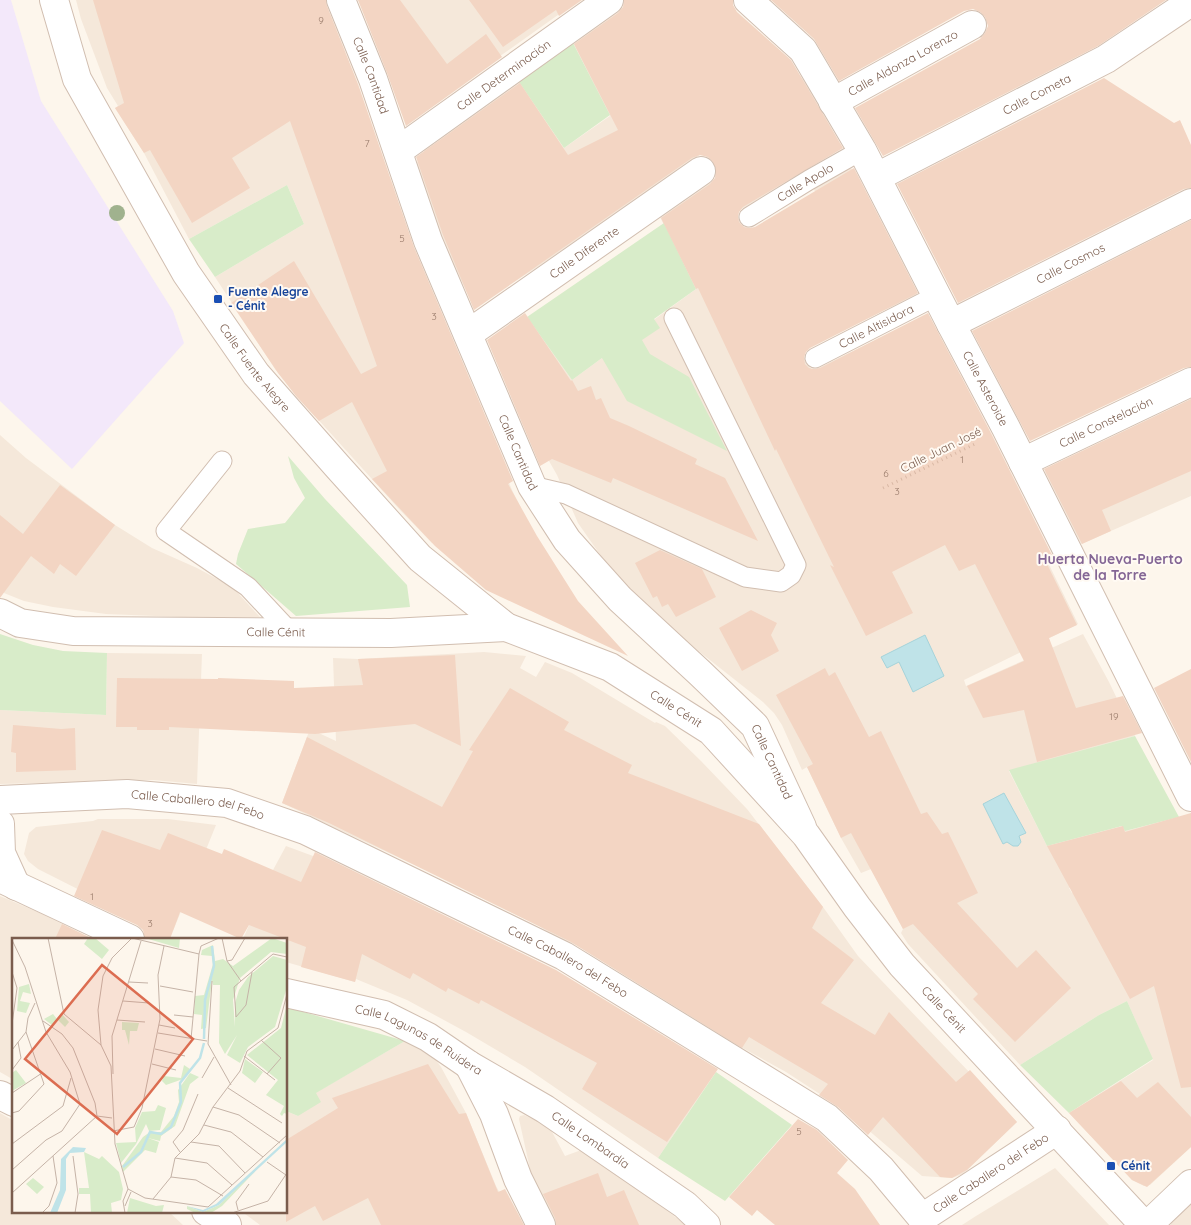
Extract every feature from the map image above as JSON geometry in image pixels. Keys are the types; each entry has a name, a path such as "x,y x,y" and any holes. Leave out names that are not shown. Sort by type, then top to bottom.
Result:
{"street":[{"name":"Calle Fuente Alegre","path":"54,0 78,79 186,273 256,374 420,558 506,627"},
{"name":"Calle Cantidad","path":"341,0 373,79 428,241 532,486 567,540 620,600 755,726 806,835"},
{"name":"Calle Determinación","path":"398,151 609,0"},
{"name":"Calle Asteroide","path":"748,0 802,50 862,150 1006,428 1191,797"},
{"name":"Calle Cometa","path":"877,177 1106,59 1174,6"},
{"name":"Calle Aldonza Lorenzo","path":"833,102 972,26"},
{"name":"Calle Diferente","path":"468,334 701,171"},
{"name":"Calle Cosmos","path":"951,324 1191,203"},
{"name":"Calle Constelación","path":"1023,462 1191,382"},
{"name":"Calle Cénit","path":"0,613 20,623 73,631 391,633 506,627 610,667 711,732 806,835 857,907 902,965 1144,1225"},
{"name":"Calle Caballero del Febo","path":"8,799 127,794 227,803 305,830 564,956 827,1118 881,1169 921,1222 1057,1130"},
{"path":"8,799 0,823 1,853 8,882 128,938"},
{"name":"Calle Lagunas de Ruidera","path":"288,993 384,1015 428,1037 469,1065 494,1114 518,1179 541,1225"},
{"name":"Calle Lombardía","path":"469,1065 545,1109 685,1205 706,1225"},
{"path":"0,1094 12,1101"},
{"path":"1148,1225 1191,1184"}],"lane":[{"name":"Calle Apolo","path":"750,217 862,150"},
{"name":"Calle Altisidora","path":"815,358 936,296"},
{"path":"532,486 566,494 745,578 781,582 791,575 796,565 674,318"},
{"path":"222,461 166,531 248,587 290,632"}],"path":[{"name":"Calle Juan José","path":"882,488 1006,428"}],"shaded area":[{"path":"0,0 11,0 41,101 173,311 184,343 72,469 0,401"},
{"path":"76,0 312,0 521,508 432,543 305,405 275,369 215,277 304,224 287,185 189,239 144,153 115,108 118,106 107,88 81,19"},
{"path":"358,0 579,0 406,123 372,29"},
{"path":"628,4 788,61 810,88 839,143 803,162 808,171 736,212 747,233 817,196 813,187 851,168 917,295 802,349 812,371 927,315 1078,624 964,680 966,686 1083,634 1135,736 1009,771 1047,846 1123,826 1125,831 1179,817 1146,870 1069,888 1072,893 1191,863 1191,1147 1150,1185 1144,1186 1132,1180 1069,1113 1153,1060 1127,1001 1099,1015 1020,1065 908,944 901,933 903,929 871,869 861,873 841,838 807,767 802,770 782,725 774,713 763,702 677,634 623,582 601,556 578,523 557,475 541,447 527,317 572,380 696,289 659,215 674,208 673,205 716,178 704,152 536,268 474,307 445,247 415,163 427,157 424,150 519,82 564,148 610,116 573,43"},
{"path":"1191,399 1191,496 1081,544 1045,472"},
{"path":"0,435 26,458 115,525 152,548 221,581 236,591 260,617 181,617 106,614 53,607 24,601 4,593 0,590"},
{"path":"484,652 526,656 520,668 536,677 545,662 572,673 655,723 665,726 747,809 823,907 858,956 1017,1122 963,1174 952,1178 922,1176 846,1111 786,1072 730,1041 576,945 551,934 524,916 282,803 310,729 336,741 333,658 358,659"},
{"path":"107,653 202,654 197,784 154,780 0,784 0,710 106,715"},
{"path":"98,819 168,819 216,825 173,931 127,914 38,869 28,861 24,854 29,833 36,827"},
{"path":"286,846 313,856 669,1043 716,1072 658,1158 525,1067 407,1000 356,979 355,982 288,963 288,938 243,938 273,870"},
{"path":"0,896 40,913 90,938 12,938 12,1079 0,1072"},
{"path":"405,1041 417,1044 433,1056 441,1067 466,1113 496,1186 517,1225 260,1225 242,1212 288,1212 288,1112 298,1116 315,1093"},
{"path":"0,1113 12,1120 12,1212 169,1212 183,1225 0,1225"},
{"path":"524,1115 546,1125 551,1130 565,1156 584,1149 686,1225 558,1225 532,1178 519,1119 520,1116"},
{"path":"1055,1168 1109,1225 962,1225 976,1216"},
{"path":"1191,1204 1191,1225 1171,1225 1171,1223"}],"green space":[{"path":"573,43 610,115 564,148 519,82"},
{"path":"287,185 304,224 215,277 189,239"},
{"path":"664,223 696,289 654,319 660,328 642,340 650,354 689,377 727,451 627,401 602,358 572,380 527,317"},
{"path":"288,456 325,499 407,585 410,607 296,616 236,564 248,529 285,523 305,498 294,478"},
{"path":"0,634 33,645 63,651 107,653 106,715 0,710"},
{"path":"1135,736 1179,817 1125,831 1122,826 1047,846 1009,770"},
{"path":"1127,1001 1153,1059 1069,1113 1020,1065 1099,1015"},
{"path":"288,1008 405,1041 316,1093 321,1102 298,1116 288,1112"},
{"path":"716,1072 792,1125 725,1201 658,1158"}],"water":[{"path":"925,635 944,676 913,692 899,662 887,668 881,657"},
{"path":"1004,793 1026,833 1019,836 1021,842 1018,846 1013,846 1007,842 1003,844 983,804"}],"building":[{"path":"93,0 326,0 358,84 414,247 513,481 508,484 537,536 578,601 628,656 486,590 435,546 372,479 387,471 352,402 319,421 296,396 278,373 231,303 294,261 361,374 377,366 290,121 232,158 250,188 192,223 150,150 144,153 115,108 124,103"},
{"path":"358,0 400,0 447,64 486,34 502,57 406,126"},
{"path":"469,0 582,0 559,16 556,10 503,47"},
{"path":"624,0 733,0 733,5 737,12 791,60 843,148 743,207 739,212 739,222 744,227 755,227 854,168 918,293 810,348 804,357 805,364 809,368 820,368 928,313 1053,557 1045,560 1077,625 1049,638 1076,708 1123,696 1142,733 1037,762 1024,710 983,718 967,686 1024,661 975,564 959,571 945,545 892,572 913,613 866,636 830,565 834,567 776,449 775,451 698,288 696,289 661,218 710,184 715,178 716,169 708,157 700,155 692,158 474,310 443,235 416,157 520,83 568,155 618,130 574,44 618,13 623,7"},
{"path":"771,0 1166,0 1098,46 883,156 855,108 980,39 988,26 985,17 973,9 964,11 839,81 814,39"},
{"path":"1104,78 1174,123 1180,120 1191,145 1191,188 1184,189 958,303 897,184"},
{"path":"1191,220 1191,367 1184,368 1030,441 972,331"},
{"path":"525,313 578,391 591,386 596,400 601,398 610,418 697,459 695,464 725,478 758,541 613,478 611,483 552,459 540,466 487,340"},
{"path":"1191,399 1191,471 1102,510 1111,531 1082,544 1044,469"},
{"path":"60,485 115,525 76,576 60,564 54,574 31,556 0,598 0,515 23,534"},
{"path":"660,550 702,569 716,597 676,617 668,604 662,607 657,596 653,598 635,563"},
{"path":"751,610 777,623 771,635 779,651 742,671 719,628"},
{"path":"455,655 461,746 415,724 315,734 169,727 169,730 137,730 137,727 116,727 117,678 218,678 294,681 294,688 363,685 358,659"},
{"path":"825,668 829,676 835,672 869,737 881,731 921,814 927,812 942,834 948,832 978,893 957,903 1017,968 1036,950 1071,988 1015,1042 973,999 978,994 913,924 903,929 851,833 841,838 807,767 813,764 776,695"},
{"path":"1191,669 1191,762 1154,688"},
{"path":"510,688 569,722 564,730 632,765 628,773 759,824 823,907 812,928 854,960 821,1003 875,1035 889,1012 956,1082 970,1070 1017,1122 967,1170 952,1178 940,1177 883,1117 868,1135 838,1107 819,1095 828,1084 749,1037 742,1048 571,942 329,823 282,803 307,737 442,807 473,751 469,750"},
{"path":"13,725 61,729 75,728 76,770 16,772 16,753 11,752"},
{"path":"1191,813 1191,1087 1181,1088 1154,986 1130,999 1047,846 1123,826 1125,832"},
{"path":"102,830 160,850 168,833 222,854 224,849 301,882 315,852 556,970 718,1069 667,1142 582,1089 597,1063 481,1000 479,1004 448,988 446,992 413,973 410,979 362,954 355,982 301,967 306,947 288,940 288,938 283,938 249,925 242,938 239,938 180,912 170,938 145,938 143,930 137,925 74,896"},
{"path":"62,924 91,938 55,938"},
{"path":"428,1064 459,1114 466,1113 498,1192 505,1189 524,1225 381,1225 368,1198 323,1221 315,1206 286,1222 286,1212 288,1212 288,1139 338,1108 332,1098"},
{"path":"1121,1081 1137,1098 1158,1082 1191,1117 1191,1147 1147,1187 1132,1180 1069,1113"},
{"path":"798,1119 817,1130 848,1160 837,1173 855,1189 880,1225 775,1225 757,1210 752,1216 729,1197"},
{"path":"598,1173 607,1197 624,1190 639,1225 556,1225 555,1218 543,1194"}],"place":[{"name":"Fuente Alegre - Cénit","path":"218,299"},
{"name":"Cénit","path":"1111,1166"}],"district":[{"name":"Huerta Nueva-Puerto de la Torre","path":"1110,568"}]}
